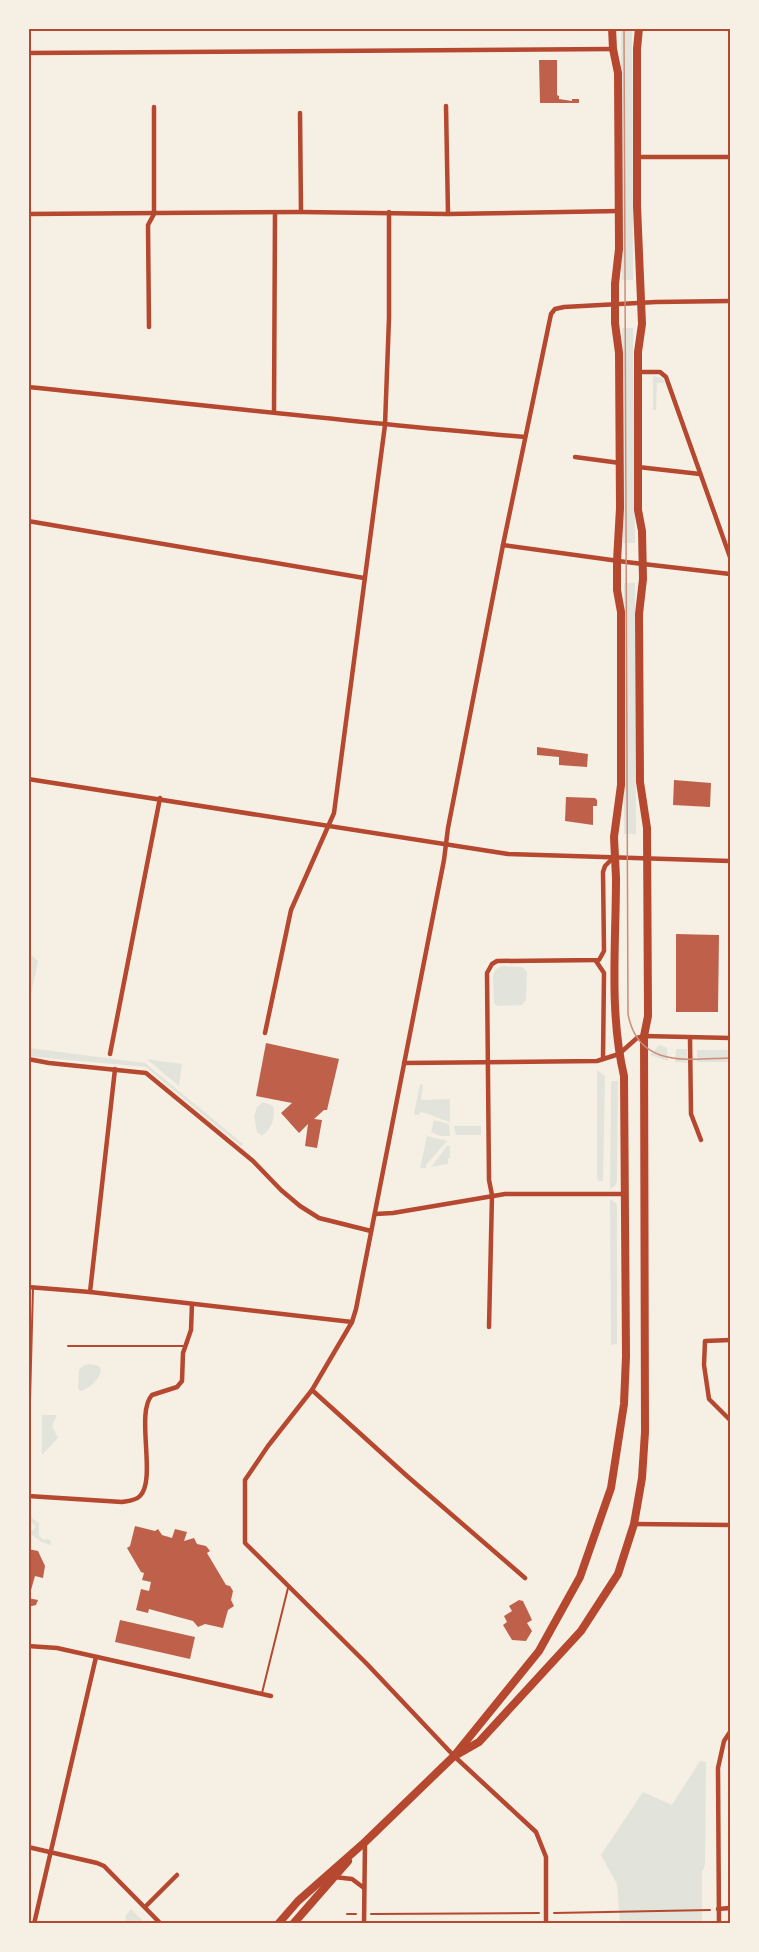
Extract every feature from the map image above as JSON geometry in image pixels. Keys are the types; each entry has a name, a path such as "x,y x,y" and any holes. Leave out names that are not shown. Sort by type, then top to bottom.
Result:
{"main road":[{"path":"278,1923 313,1886 365,1842 454,1756 539,1651 580,1577 611,1488 624,1404 625,1326 624,1076 616,1022 614,857 621,785 621,612 617,590 616,561 620,508 619,353 615,304 619,249 618,73 612,28"},
{"path":"454,1756 479,1742 581,1631 618,1574 634,1524 642,1478 645,1432 644,1036 648,1016 648,859 640,782 639,614 643,590 642,531 638,510 638,352 642,330 638,244 637,49 639,28"},
{"path":"293,1923 365,1842"}],"street":[{"path":"28,53 613,49"},
{"path":"149,327 148,225 154,214 154,106"},
{"path":"446,106 448,214"},
{"path":"300,113 301,212"},
{"path":"638,157 730,157"},
{"path":"28,214 389,212 448,214 619,211"},
{"path":"265,1033 291,910 334,813 363,578 385,425 389,318 389,212"},
{"path":"274,411 275,213"},
{"path":"546,1923 546,1857 536,1832 454,1756 245,1543 245,1480 268,1446 312,1390 352,1322 375,1214 503,545 551,314 559,307 730,302"},
{"path":"638,372 660,372 666,377 730,557"},
{"path":"28,387 274,411 385,425 525,437"},
{"path":"575,458 620,463"},
{"path":"638,467 700,474"},
{"path":"28,521 363,578"},
{"path":"503,545 730,574"},
{"path":"28,779 508,854 730,861"},
{"path":"110,1054 160,798"},
{"path":"489,1327 492,1196 489,1180 487,977 492,964 501,960 599,960 604,951 603,872 614,857"},
{"path":"596,961 604,973 603,1059"},
{"path":"404,1063 597,1061 619,1054 637,1038 644,1036 730,1038"},
{"path":"690,1038 691,1114 701,1140"},
{"path":"28,1059 146,1073 253,1161 281,1190 319,1218 371,1232"},
{"path":"90,1292 115,1069"},
{"path":"375,1214 492,1196 624,1194"},
{"path":"31,1287 352,1322"},
{"path":"28,1496 122,1502 140,1496 145,1485 147,1401 156,1393 177,1387 183,1379 185,1346 191,1330 192,1304"},
{"path":"730,1340 705,1341 704,1365 709,1399 730,1420"},
{"path":"312,1390 525,1578"},
{"path":"634,1524 730,1525"},
{"path":"28,1646 57,1648 270,1696"},
{"path":"34,1923 96,1657"},
{"path":"719,1923 718,1768 724,1741 730,1732"},
{"path":"364,1923 365,1842"},
{"path":"28,1847 104,1866 161,1923"},
{"path":"145,1907 177,1875"},
{"path":"334,1877 352,1879 364,1888"},
{"path":"718,1909 730,1908"}],"lane":[{"path":"30,1401 31,1287"},
{"path":"68,1346 185,1346"},
{"path":"262,1693 289,1586"}],"path":[{"path":"347,1914 718,1909"}],"shaded area":[{"path":"621,29 632,29 633,280 622,280"},
{"path":"622,328 633,328 635,543 623,543"},
{"path":"653,376 662,378 665,383 657,383 656,410 653,410"},
{"path":"624,583 635,583 636,834 624,834"},
{"path":"29,953 38,961 29,1004"},
{"path":"501,966 522,967 527,972 526,1000 522,1005 498,1006 494,1003 493,976 495,970"},
{"path":"659,1045 667,1048 668,1061 650,1055"},
{"path":"29,1048 145,1063 243,1144 241,1146 146,1067 35,1057 29,1055"},
{"path":"676,1049 687,1049 688,1063 675,1062"},
{"path":"697,1050 730,1050 730,1062 697,1062"},
{"path":"146,1059 182,1064 179,1086 149,1061"},
{"path":"597,1070 605,1076 603,1181 598,1181 597,1177"},
{"path":"611,1081 618,1081 617,1181 610,1189"},
{"path":"420,1084 423,1085 421,1100 450,1099 450,1122 420,1112 419,1115 414,1114"},
{"path":"263,1102 273,1106 274,1114 271,1126 262,1136 257,1132 254,1116 257,1107"},
{"path":"434,1120 449,1124 450,1136 440,1136 431,1132"},
{"path":"454,1126 481,1126 481,1135 456,1135"},
{"path":"427,1136 447,1141 426,1165 426,1168 420,1168"},
{"path":"447,1146 450,1146 448,1164 431,1167"},
{"path":"610,1199 617,1204 617,1344 611,1345"},
{"path":"84,1365 99,1366 100,1373 93,1384 80,1391 78,1388 79,1370"},
{"path":"42,1415 57,1415 52,1426 58,1438 42,1455"},
{"path":"28,1511 39,1523 39,1536 44,1540 49,1539 50,1545 29,1533 36,1527 29,1520"},
{"path":"700,1761 706,1762 702,1923 620,1923 617,1884 601,1855 643,1792 672,1805"},
{"path":"131,1909 145,1923 125,1923 126,1915"}],"building":[{"path":"539,60 557,60 559,99 572,101 572,99 579,99 579,103 540,103"},
{"path":"537,747 588,754 587,767 559,765 559,757 537,755"},
{"path":"674,780 711,783 710,807 673,805"},
{"path":"566,797 597,800 597,806 593,806 593,825 565,821"},
{"path":"676,934 719,935 718,1012 676,1012"},
{"path":"266,1043 339,1059 327,1110 314,1119 322,1120 317,1148 305,1146 308,1124 299,1133 281,1113 292,1103 256,1096"},
{"path":"135,1526 155,1531 158,1529 162,1535 172,1538 175,1529 187,1532 184,1541 194,1538 197,1544 206,1546 210,1551 207,1553 226,1585 230,1586 233,1591 231,1600 234,1606 228,1610 223,1628 205,1624 198,1627 193,1621 149,1609 148,1613 136,1610 141,1589 149,1591 151,1582 142,1580 144,1573 141,1572 127,1548 130,1546"},
{"path":"28,1549 38,1551 45,1566 43,1578 35,1576 29,1597"},
{"path":"28,1598 38,1600 36,1605 28,1607"},
{"path":"519,1600 523,1601 532,1620 527,1623 532,1631 526,1641 512,1640 503,1625 507,1622 504,1616 512,1611 509,1606"},
{"path":"120,1620 195,1637 190,1659 115,1642"}],"tram line":[{"path":"624,28 628,1014 634,1032 642,1044 654,1052 682,1059 730,1058"}]}
